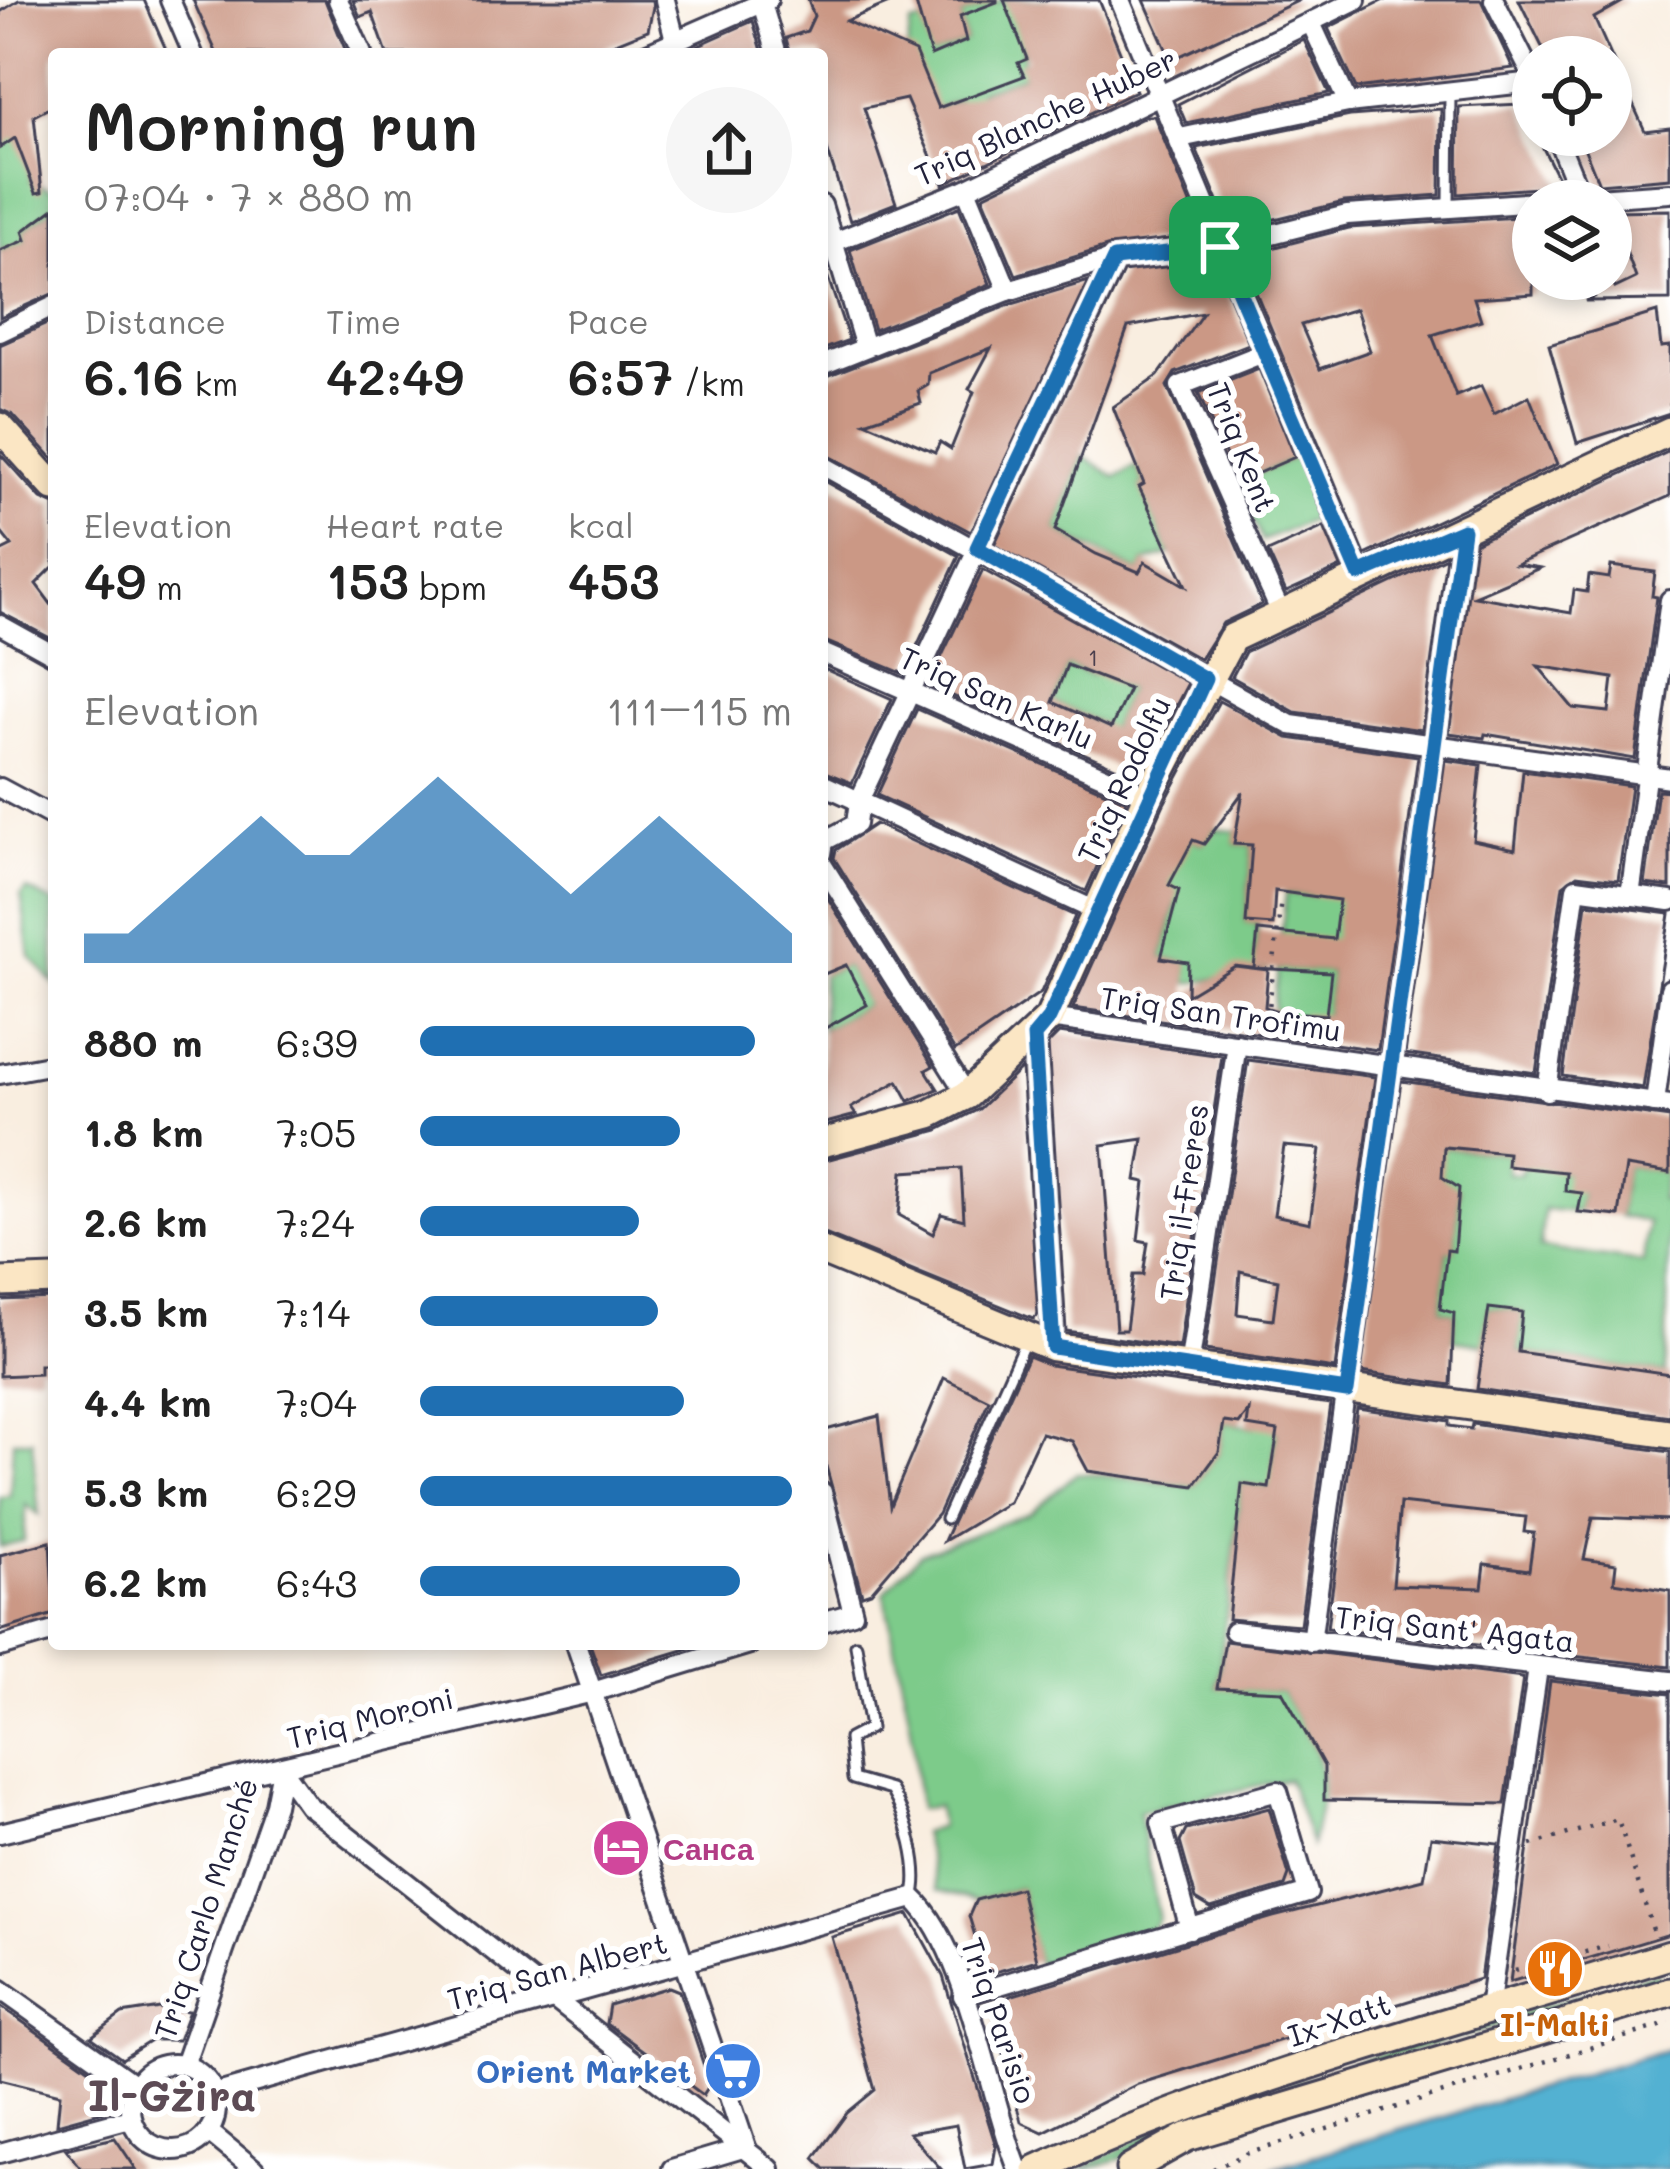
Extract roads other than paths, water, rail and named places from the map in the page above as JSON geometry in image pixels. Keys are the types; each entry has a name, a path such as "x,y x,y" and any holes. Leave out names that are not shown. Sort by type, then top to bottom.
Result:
{"street":[{"path":"170,0 191,48"},
{"path":"338,0 359,48"},
{"path":"665,0 675,40"},
{"path":"1120,0 1359,574"},
{"name":"Triq Blanche Huber","path":"828,245 966,189 1356,0"},
{"path":"1494,0 1512,37"},
{"path":"658,48 764,1 776,48"},
{"path":"1311,22 1348,103"},
{"path":"1180,138 1348,103 1512,83"},
{"path":"966,189 1008,291"},
{"path":"1632,196 1670,193"},
{"path":"828,362 1008,291 1114,259 1220,247 1347,214 1512,202"},
{"path":"828,245 865,347"},
{"path":"828,839 856,824 859,801 1114,259"},
{"path":"0,332 48,310"},
{"name":"Triq Kent","path":"1266,352 1180,386 1280,611"},
{"path":"0,427 48,480"},
{"name":"Triq Rodolfu","path":"828,1141 930,1114 967,1095 1041,1027 1205,679 1232,638 1280,611 1670,431"},
{"path":"828,468 1291,725 1670,778"},
{"path":"1311,1642 1463,530"},
{"path":"1630,896 1670,600"},
{"path":"0,625 48,652"},
{"name":"Triq San Karlu","path":"828,656 1148,796"},
{"path":"828,787 1098,912"},
{"path":"0,788 48,814"},
{"path":"828,874 967,1095"},
{"path":"1547,1091 1576,887 1670,901"},
{"path":"1663,1104 1670,989"},
{"path":"1040,1342 1041,1027"},
{"name":"Triq San Trofimu","path":"1041,1027 1237,1044 1388,1069 1663,1104"},
{"name":"Triq il-Freres","path":"1189,1368 1237,1044"},
{"path":"0,1074 48,1065"},
{"path":"828,1254 1040,1342 1189,1368 1670,1434"},
{"path":"0,1282 48,1280"},
{"path":"828,1515 853,1613 828,1620"},
{"name":"Triq Sant' Agata","path":"1234,1631 1670,1681"},
{"path":"0,1647 48,1633"},
{"path":"578,1650 746,2147"},
{"name":"Triq Moroni","path":"0,1833 589,1693 731,1650"},
{"path":"1489,2008 1538,1668"},
{"path":"282,1769 308,1804 770,2169"},
{"name":"Triq Carlo Manché","path":"184,2065 275,1804 282,1769"},
{"path":"963,1996 1190,1929 1308,1893 1278,1791 1161,1823 1190,1929"},
{"name":"Triq San Albert","path":"156,2147 185,2149 213,2113 559,2001 913,1898"},
{"name":"Triq Parisio","path":"913,1898 932,1915 1018,2169"},
{"name":"Ix-Xatt","path":"1036,2169 1143,2120 1407,2030 1489,2008 1661,1945"},
{"path":"0,1989 132,2101 156,2147 148,2169"},
{"path":"1130,2169 1187,2138 1670,1992"},
{"path":"0,2153 132,2101 156,2067 184,2065 197,2071 213,2113 254,2169"},
{"path":"672,2169 746,2147"}],"lane":[{"path":"1449,204 1450,92"},
{"path":"946,1519 1040,1342"},
{"path":"856,1645 870,1728 849,1739 853,1779 891,1790 900,1804 918,1882 913,1898"}],"water":[{"path":"1670,2049 1670,2169 1271,2169 1652,2054"}],"place":[{"name":"Санса","path":"621,1848"},
{"name":"Il-Malti","path":"1555,1969"},
{"name":"Orient Market","path":"733,2071"}],"district":[{"name":"Il-Gżira","path":"172,2094"}]}
